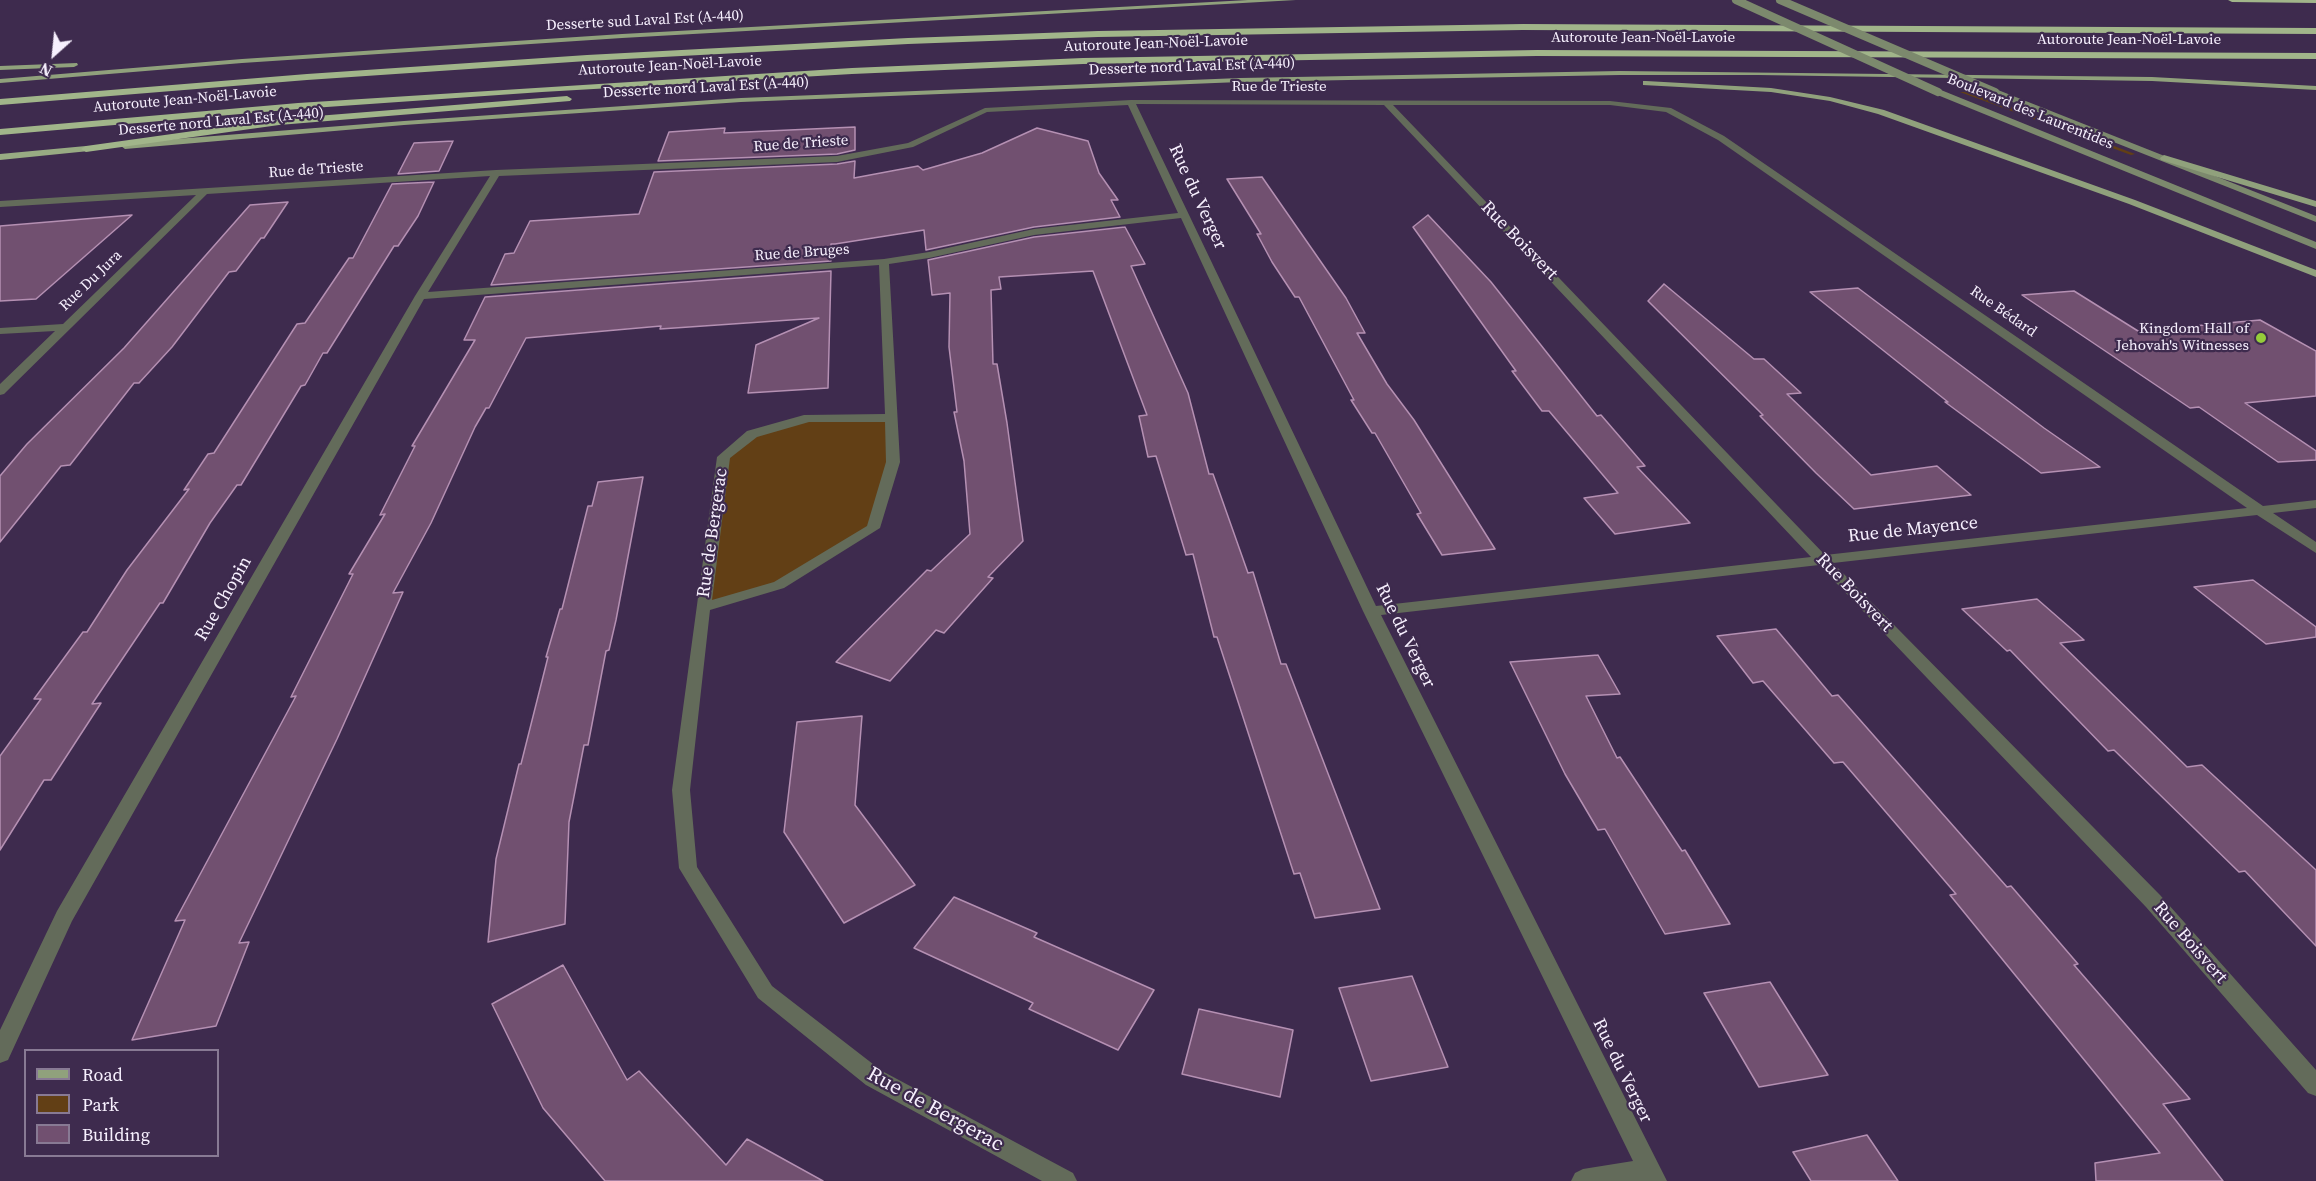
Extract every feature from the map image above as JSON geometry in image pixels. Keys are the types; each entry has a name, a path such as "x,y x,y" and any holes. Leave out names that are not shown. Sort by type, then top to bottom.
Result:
{"highway":[{"path":"2232,0 2316,1"},
{"name":"Autoroute Jean-Noël-Lavoie","path":"0,102 319,76 587,58 1098,34 1523,27 2316,31"},
{"name":"Autoroute Jean-Noël-Lavoie","path":"0,132 287,107 583,86 1083,61 1516,53 2316,57"},
{"path":"638,94 1083,61"},
{"path":"86,149 279,122 579,99"},
{"name":"Desserte nord Laval Est (A-440)","path":"0,157 86,149"}],"main road":[{"name":"Desserte sud Laval Est (A-440)","path":"0,81 242,61 973,15 1293,0"},
{"name":"Boulevard des Laurentides","path":"1736,0 1826,43 1938,92 2316,246"},
{"name":"Boulevard des Laurentides","path":"1780,0 1995,92 2316,219"},
{"path":"89,65 242,61"},
{"path":"0,68 77,65"},
{"path":"1415,77 1620,73 1997,76 2195,80 2316,88"},
{"path":"1415,77 1734,87 1830,99 1922,125 2122,198 2316,274"},
{"name":"Desserte nord Laval Est (A-440)","path":"86,149 415,122 741,100 1145,83 1415,77"},
{"path":"2164,158 2316,204"}],"street":[{"name":"Rue de Trieste","path":"0,204 496,173 837,159 910,145 984,110 1131,102 1610,103 1668,110"},
{"name":"Rue du Verger","path":"1131,102 1371,611 1652,1176"},
{"name":"Rue Boisvert","path":"1387,103 1822,560 2153,902 2316,1086"},
{"name":"Rue Bédard","path":"1668,110 1721,138 2316,549"},
{"name":"Rue Chopin","path":"0,1053 64,917 420,296 496,173"},
{"name":"Rue Du Jura","path":"0,392 203,193"},
{"name":"Rue de Bruges","path":"420,296 885,262 929,255 1034,232 1184,216"},
{"name":"Rue de Bergerac","path":"703,607 779,585 873,528 893,462 885,262"},
{"path":"0,331 65,327"},
{"name":"Rue de Bergerac","path":"892,418 808,418 752,434 724,457 681,790 688,868 765,992 873,1078 1065,1181"},
{"name":"Rue de Mayence","path":"1371,611 2316,504"},
{"path":"1583,1181 1652,1176"}],"green space":[{"path":"1960,92 1973,92 2135,154 2131,155"},
{"path":"808,418 892,418 893,462 873,528 779,585 703,607 724,457 752,434"}],"building":[{"path":"855,127 855,150 837,154 658,161 669,132 725,128 724,133"},
{"path":"1037,128 1088,141 1099,173 1118,200 1111,200 1120,217 1034,227 926,250 924,230 831,244 831,261 491,285 505,254 514,253 530,221 639,214 654,172 837,164 855,161 854,178 918,166 923,170 982,153"},
{"path":"453,141 439,171 398,174 414,143"},
{"path":"1262,177 1346,298 1365,333 1357,333 1387,384 1414,420 1495,549 1442,555 1417,514 1421,513 1375,433 1372,433 1351,400 1354,400 1299,297 1295,297 1272,262 1257,234 1261,234 1227,179"},
{"path":"434,182 418,216 398,246 394,246 327,353 323,353 305,385 301,386 241,485 237,485 210,523 163,603 160,603 92,704 101,703 51,780 44,780 0,850 0,756 41,699 34,699 83,632 87,632 127,570 189,489 184,490 208,454 214,453 297,324 305,323 349,258 353,258 392,184"},
{"path":"288,202 264,238 261,238 236,271 229,272 172,347 139,383 134,383 70,465 61,466 0,542 0,476 27,444 124,348 250,205"},
{"path":"132,215 36,299 0,301 0,226"},
{"path":"1428,215 1491,282 1597,416 1601,415 1645,466 1637,467 1690,523 1615,534 1584,498 1618,493 1549,411 1542,411 1413,227"},
{"path":"1125,227 1145,264 1131,266 1188,393 1209,474 1213,474 1248,573 1253,572 1281,664 1286,664 1380,909 1315,918 1300,873 1294,874 1217,637 1214,637 1193,554 1186,555 1156,456 1148,457 1139,416 1147,415 1093,271 999,277 1001,289 991,290 993,364 997,364 1007,423 1023,541 988,577 993,578 944,633 936,630 890,681 836,662 927,570 931,571 970,534 964,461 954,412 957,412 949,347 950,293 932,295 928,260 1034,237"},
{"path":"831,271 828,388 748,393 756,345 819,318 660,329 661,326 526,338 489,408 486,408 475,427 431,523 393,593 403,592 337,739 239,943 249,942 216,1026 132,1040 185,920 175,921 296,696 291,697 353,574 349,574 385,514 380,515 415,446 412,446 475,340 464,340 485,297"},
{"path":"1664,284 1754,359 1764,359 1801,393 1787,394 1871,475 1937,466 1971,495 1854,509 1648,301"},
{"path":"1858,288 2044,428 2100,467 2041,473 1945,402 1948,402 1810,292"},
{"path":"2074,291 2138,331 2260,320 2316,351 2316,396 2245,403 2316,451 2316,460 2278,462 2199,407 2190,408 2022,295"},
{"path":"643,477 616,620 609,650 606,651 588,745 584,745 569,822 565,924 488,942 496,859 548,657 546,657 560,609 562,609 588,506 592,506 598,482"},
{"path":"2253,580 2316,627 2316,637 2266,644 2194,587"},
{"path":"2037,599 2084,640 2060,643 2187,767 2202,765 2316,870 2316,946 2245,871 2239,872 2114,750 2108,751 2010,650 2007,651 1962,609"},
{"path":"1776,629 1832,696 1838,695 2007,887 2011,886 2078,964 2074,965 2190,1099 2163,1104 2223,1181 2096,1181 2095,1163 2160,1153 1950,895 1956,894 1843,762 1834,763 1763,681 1753,683 1717,636"},
{"path":"1598,655 1620,694 1586,696 1617,758 1620,757 1682,851 1685,850 1730,924 1665,934 1605,829 1598,830 1565,774 1510,662"},
{"path":"862,716 855,805 915,885 844,923 784,832 797,722"},
{"path":"954,897 1037,933 1034,937 1154,990 1118,1050 1029,1009 1033,1003 914,948"},
{"path":"563,965 627,1080 639,1071 726,1165 747,1139 823,1181 605,1181 543,1108 492,1004"},
{"path":"1412,976 1448,1067 1371,1081 1339,988"},
{"path":"1770,982 1828,1075 1759,1087 1704,993"},
{"path":"1199,1009 1293,1030 1280,1097 1182,1074"},
{"path":"1867,1135 1898,1181 1811,1181 1793,1152"}],"place":[{"name":"Kingdom Hall of Jehovah's Witnesses","path":"2261,338"}]}
